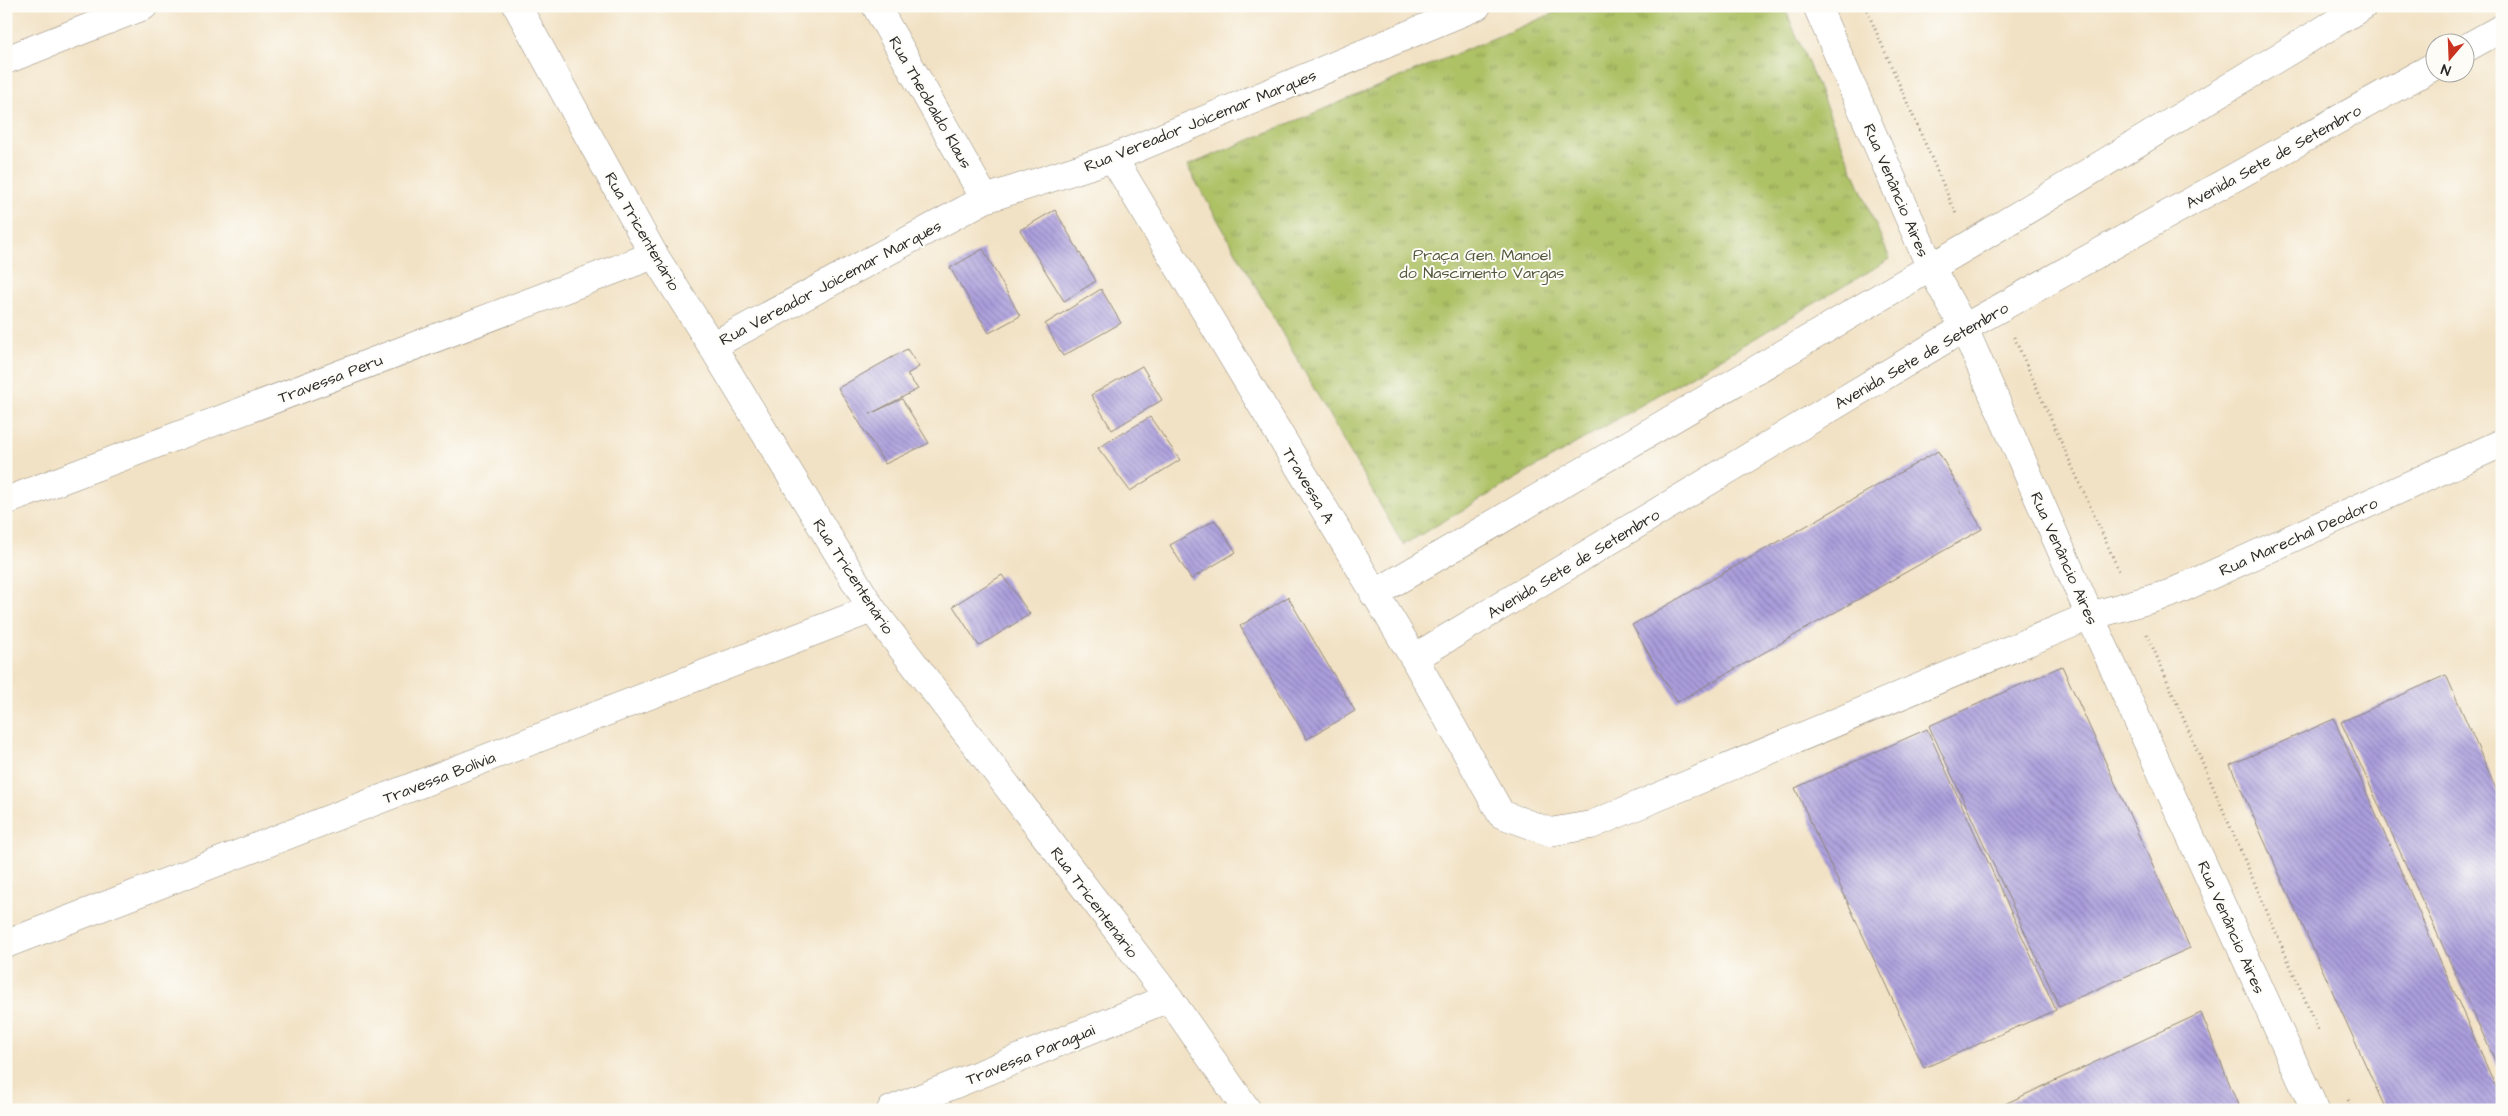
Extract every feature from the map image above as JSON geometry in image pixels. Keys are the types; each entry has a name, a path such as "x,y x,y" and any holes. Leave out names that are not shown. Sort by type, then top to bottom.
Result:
{"street":[{"path":"6,60 144,6"},
{"name":"Rua Tricentenário","path":"516,6 654,255 712,346 872,609 1169,998 1247,1110"},
{"name":"Rua Theobaldo Klaus","path":"876,6 985,199"},
{"name":"Rua Vereador Joicemar Marques","path":"712,346 985,199 1113,158 1477,6"},
{"name":"Rua Venâncio Aires","path":"1818,6 1930,266 1964,328 2090,616 2315,1110"},
{"path":"1374,594 1930,266 1969,245 2363,6"},
{"path":"2476,42 2502,28"},
{"name":"Avenida Sete de Setembro","path":"1414,658 1964,328 2426,71"},
{"name":"Travessa A","path":"1113,158 1414,658 1501,814"},
{"name":"Travessa Peru","path":"6,501 654,255"},
{"name":"Rua Marechal Deodoro","path":"1501,814 1550,832 1591,825 2090,616 2169,594 2502,443"},
{"name":"Travessa Bolívia","path":"6,944 872,609"},
{"name":"Travessa Paraguai","path":"891,1110 1169,998"}],"path":[{"path":"1865,6 1969,245"},
{"path":"2001,308 2134,605 2322,1038"},
{"path":"2345,1092 2353,1110"}],"green space":[{"name":"Praça Gen. Manoel do Nascimento Vargas","path":"1571,6 1784,6 1890,259 1403,545 1187,166"}],"building":[{"path":"1055,210 1096,281 1064,301 1020,230"},
{"path":"983,249 1020,316 989,333 950,268"},
{"path":"1101,289 1121,323 1063,356 1045,324"},
{"path":"907,349 919,367 907,374 918,389 870,414 902,399 929,443 885,464 838,388"},
{"path":"1142,366 1162,400 1112,430 1091,395"},
{"path":"1150,417 1180,460 1130,491 1098,448"},
{"path":"1938,451 1982,529 1677,702 1632,625"},
{"path":"1215,520 1236,552 1191,579 1170,545"},
{"path":"1002,575 1030,614 979,646 953,606"},
{"path":"1288,597 1355,711 1307,739 1240,626"},
{"path":"2062,666 2190,948 2059,1006 1929,726"},
{"path":"2446,675 2502,802 2502,1076 2341,722"},
{"path":"2334,719 2502,1101 2502,1110 2386,1110 2230,765"},
{"path":"1927,729 2056,1010 1924,1068 1795,788"},
{"path":"2201,1013 2240,1110 1992,1110"}]}
